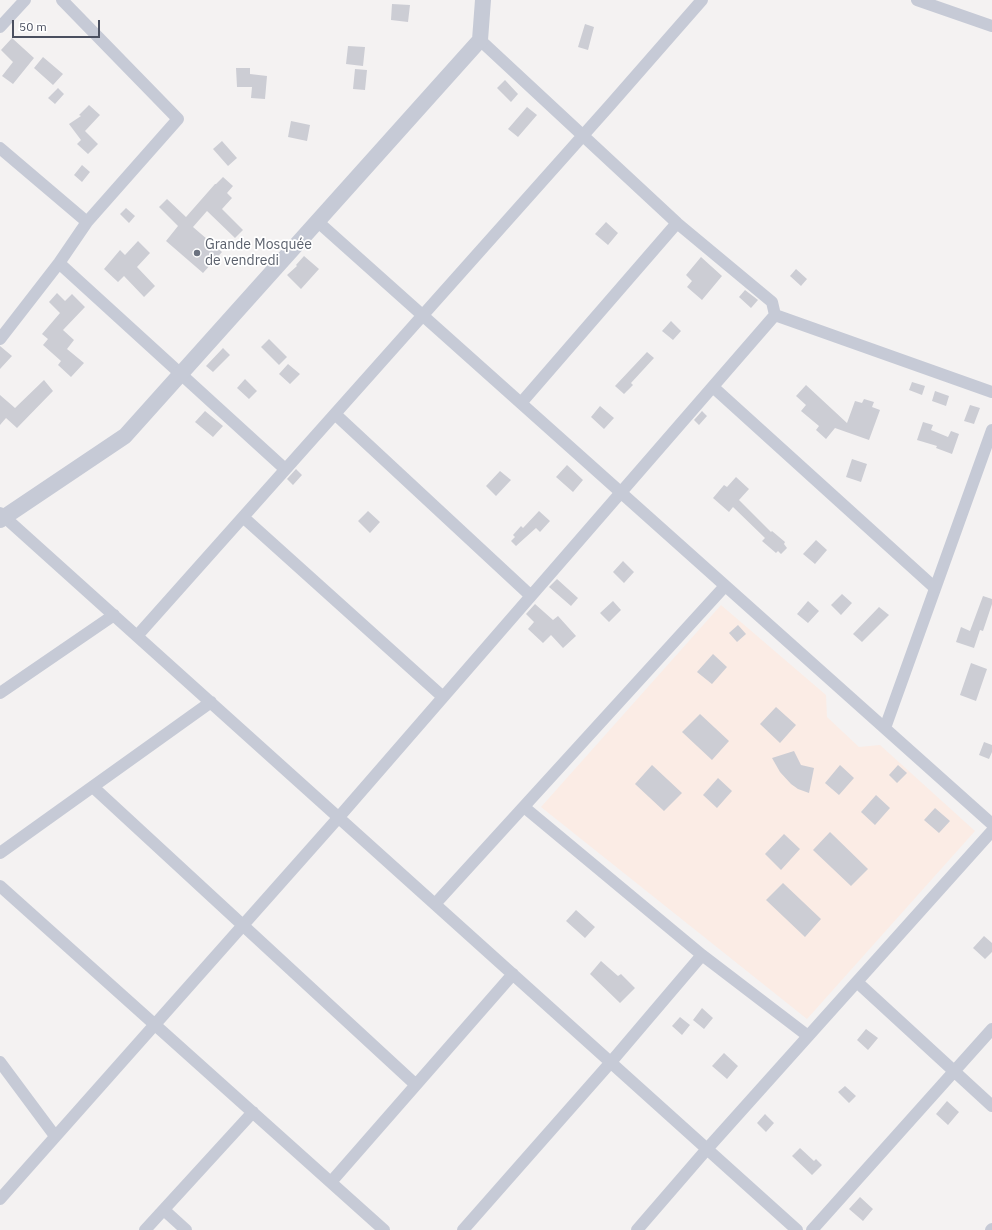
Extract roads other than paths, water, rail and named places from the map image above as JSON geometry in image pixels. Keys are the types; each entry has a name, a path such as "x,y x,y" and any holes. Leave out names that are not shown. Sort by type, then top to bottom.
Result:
{"street":[{"path":"0,27 25,0"},
{"path":"2,334 59,263 87,222 178,119 62,0"},
{"path":"483,0 480,40 125,436 2,517 114,615 797,1230"},
{"path":"137,636 583,136 702,0"},
{"path":"917,0 992,26"},
{"path":"480,40 677,223 772,302 775,315"},
{"path":"0,148 87,222"},
{"path":"317,221 991,823 857,982 707,1149 637,1230"},
{"path":"521,403 677,223"},
{"path":"59,263 180,375 285,469"},
{"path":"0,1199 339,817 775,315"},
{"path":"775,315 992,392"},
{"path":"713,387 935,588"},
{"path":"335,414 531,596"},
{"path":"885,728 992,430"},
{"path":"243,516 443,697"},
{"path":"435,904 725,586"},
{"path":"0,694 114,615"},
{"path":"0,853 211,702"},
{"path":"93,787 416,1085"},
{"path":"524,807 702,956 808,1036"},
{"path":"0,886 384,1230"},
{"path":"463,1230 702,956"},
{"path":"331,1182 513,974"},
{"path":"857,982 992,1106"},
{"path":"812,1230 992,1029"},
{"path":"0,1062 55,1136"},
{"path":"145,1230 252,1112"},
{"path":"164,1210 186,1230"}],"place":[{"name":"Grande Mosquée de vendredi","path":"197,253"}]}
